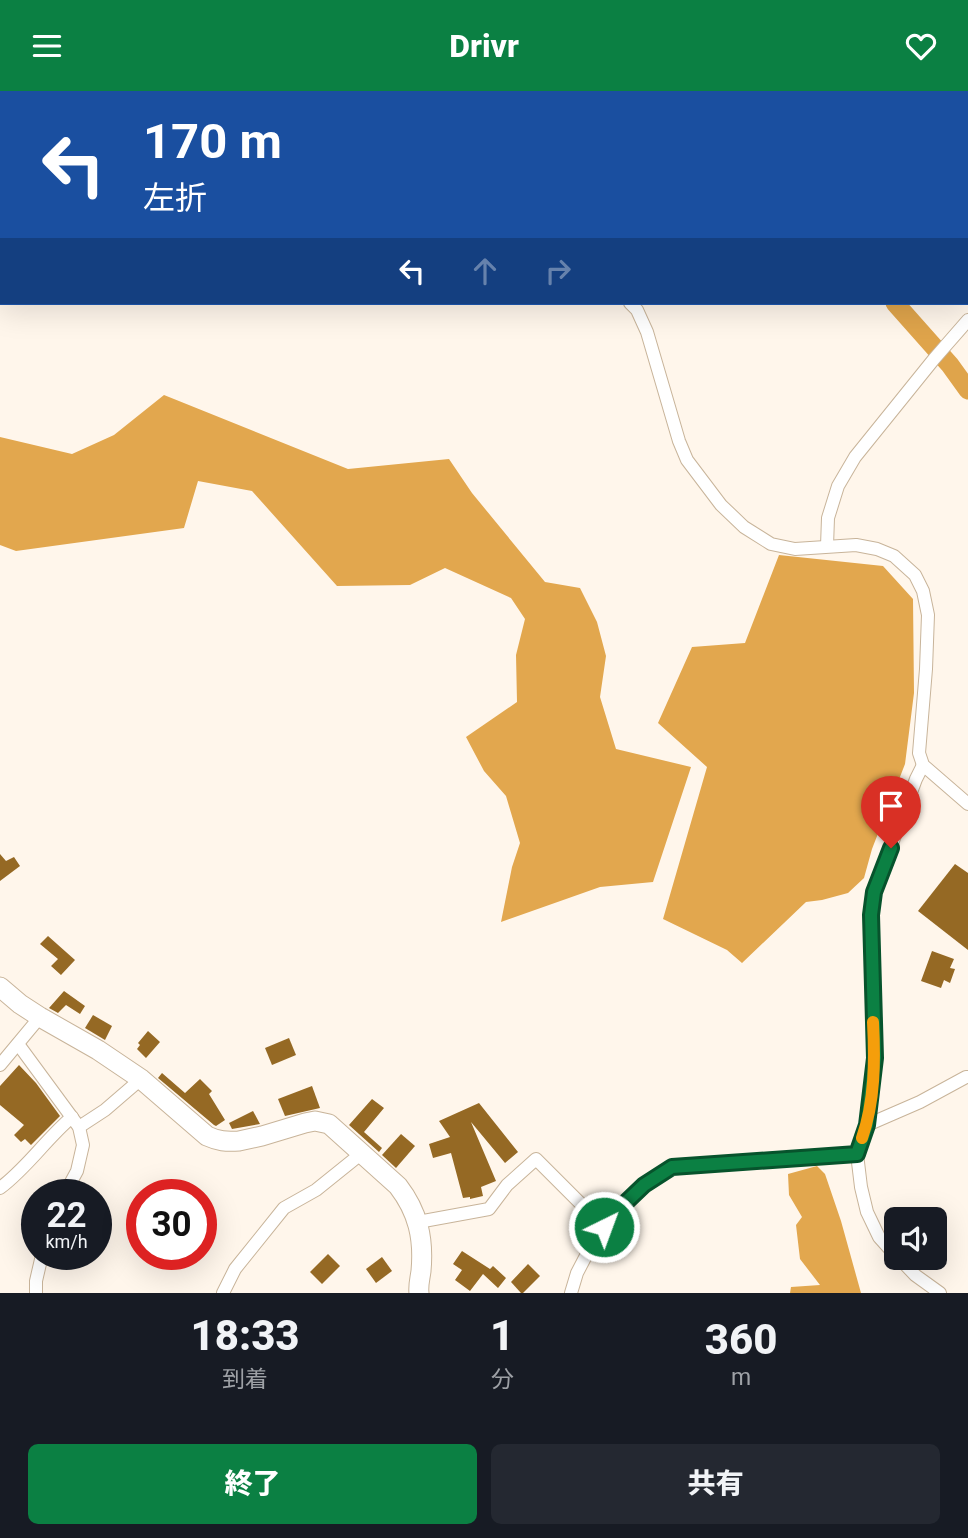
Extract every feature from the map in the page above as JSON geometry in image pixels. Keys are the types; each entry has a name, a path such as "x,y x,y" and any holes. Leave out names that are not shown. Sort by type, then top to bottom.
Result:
{"main road":[{"path":"0,987 20,1004 141,1079 207,1136 217,1141 239,1141 305,1123 322,1122 339,1132 398,1186 406,1197 418,1222 421,1271 417,1292"}],"street":[{"path":"632,305 638,310 647,332 687,460 721,505 744,527 771,544 795,549 856,545 877,549 894,556 915,575 923,591 928,615 919,753 923,765 968,804"},
{"path":"827,546 828,518 838,486 855,457 968,320"},
{"path":"884,1243 867,1212 857,1154 867,1125 875,1058 871,915 874,892 923,765"},
{"path":"0,1065 40,1017"},
{"path":"18,1044 76,1122 83,1145 78,1171 73,1179"},
{"path":"867,1125 968,1077"},
{"path":"0,1188 15,1177 55,1132 104,1110 141,1079"},
{"path":"223,1293 235,1269 284,1208 316,1190 362,1153"},
{"path":"571,1293 577,1273 604,1227 644,1185 672,1167 857,1154"},
{"path":"418,1222 489,1209 506,1185 536,1159 604,1227"},
{"path":"36,1293 39,1270"},
{"path":"910,1270 940,1293"}],"shaded area":[{"path":"164,395 348,469 449,459 472,493 545,582 580,588 597,622 606,656 600,697 616,749 691,767 653,882 600,887 501,922 512,867 520,843 506,796 484,771 466,737 517,702 516,655 525,619 511,598 445,568 410,585 337,586 252,491 198,481 184,528 16,551 0,545 0,437 72,454 114,435"},
{"path":"779,555 883,566 913,599 914,693 905,764 872,849 864,878 848,893 806,902 742,963 727,950 663,919 707,767 658,723 692,647 745,643"},
{"path":"817,1166 825,1174 861,1293 790,1293 791,1287 820,1285 800,1259 796,1225 802,1217 789,1195 788,1174"}],"building":[{"path":"0,854 6,861 14,857 20,866 0,881"},
{"path":"955,864 968,873 968,950 918,911"},
{"path":"48,936 75,960 61,975 51,966 58,959 40,944"},
{"path":"932,951 954,959 950,968 955,969 950,983 944,980 941,988 921,981"},
{"path":"64,991 85,1006 80,1014 66,1005 58,1013 49,1008"},
{"path":"93,1015 112,1026 105,1040 85,1028"},
{"path":"148,1031 160,1042 146,1058 137,1049 140,1045 138,1043"},
{"path":"289,1038 296,1055 272,1065 265,1048"},
{"path":"19,1065 60,1116 31,1145 25,1139 21,1142 14,1135 24,1125 0,1105 0,1086"},
{"path":"162,1073 185,1093 200,1079 212,1091 209,1094 225,1120 214,1125 158,1078"},
{"path":"312,1086 320,1108 285,1116 278,1099"},
{"path":"372,1099 384,1108 364,1132 382,1148 379,1152 349,1125"},
{"path":"479,1103 518,1152 505,1163 471,1122 496,1181 481,1187 483,1196 470,1199 463,1198 451,1153 433,1158 429,1144 450,1137 439,1121"},
{"path":"253,1111 260,1124 232,1129 229,1123"},
{"path":"401,1134 415,1146 396,1168 382,1155"},
{"path":"462,1251 490,1269 493,1266 506,1278 498,1288 483,1274 470,1291 455,1280 462,1270 453,1264"},
{"path":"328,1254 340,1266 322,1284 310,1272"},
{"path":"382,1257 392,1271 376,1283 366,1269"},
{"path":"528,1264 540,1276 521,1293 511,1282"}],"waterway":[{"path":"897,305 950,365 968,390"}],"slow traffic":[{"path":"862,1138 867,1125 875,1058 873,1022"}],"route":[{"path":"604,1227 644,1185 672,1167 857,1154 867,1125 875,1058 871,915 874,892 891,848"}]}
